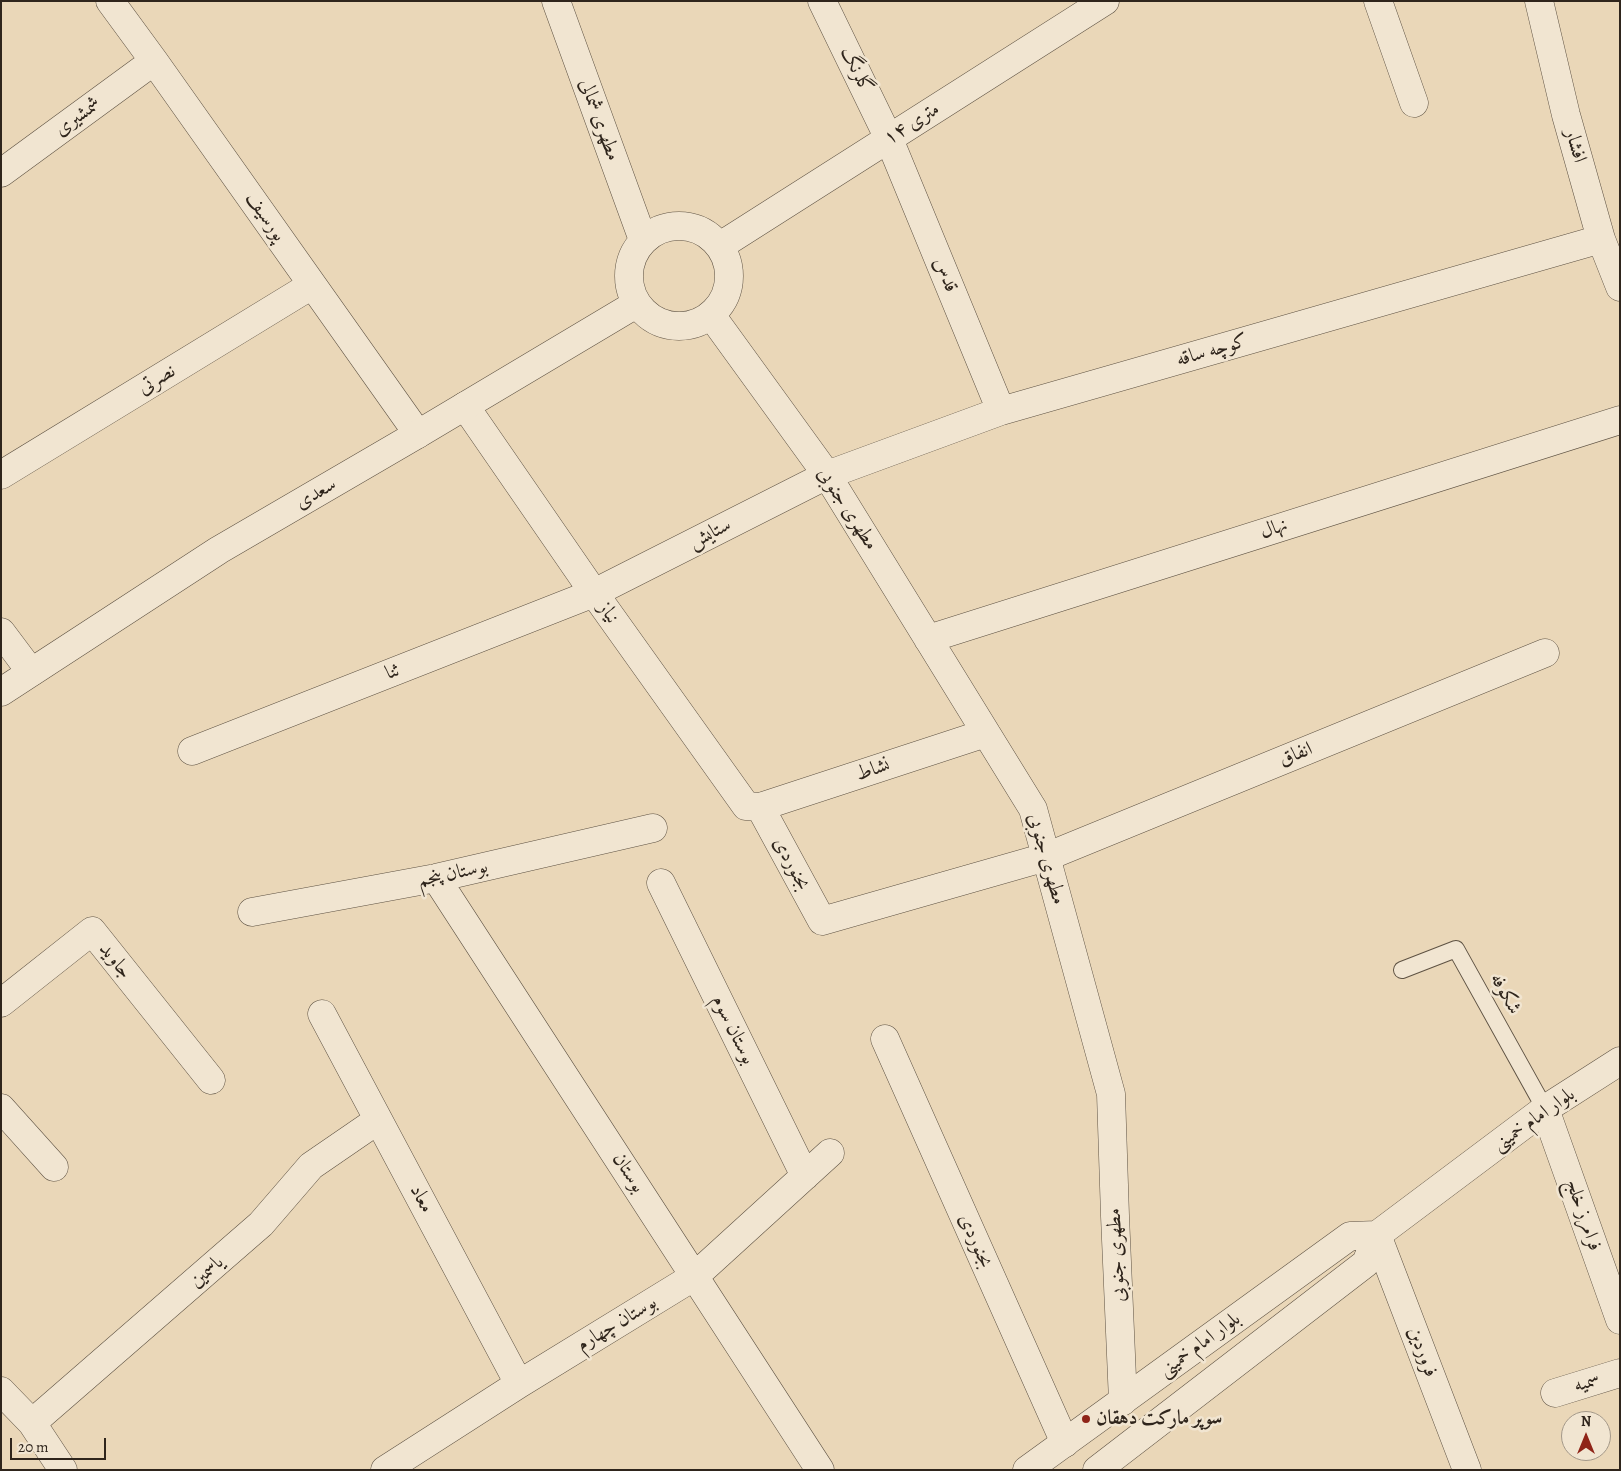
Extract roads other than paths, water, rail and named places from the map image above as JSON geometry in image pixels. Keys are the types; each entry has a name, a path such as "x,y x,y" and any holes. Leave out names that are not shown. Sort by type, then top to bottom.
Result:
{"street":[{"name":"پورسیف","path":"110,1 418,434"},
{"name":"گلرنگ","path":"822,1 889,139"},
{"name":"متری ۱۴","path":"720,246 1105,1"},
{"path":"1378,1 1414,103"},
{"name":"افشار","path":"1539,1 1566,115 1601,239 1620,287"},
{"name":"مطهری شمالی","path":"560,3 643,240"},
{"name":"شمشیری","path":"1,173 154,61"},
{"name":"قدس","path":"889,139 1002,411"},
{"path":"674,225 692,227 707,234 720,246 727,260 730,275 727,290 721,303 711,315 696,323 679,326 663,324 648,316 636,304 629,288 628,271 632,254 643,240 657,230 674,225"},
{"name":"کوچه ساقه","path":"827,476 1002,411 1601,239"},
{"name":"نصرتی","path":"1,475 312,285"},
{"name":"سعدی","path":"1,692 220,550 636,304"},
{"name":"مطهری جنوبی","path":"711,315 827,476 1033,808 1111,1094 1114,1216 1123,1401"},
{"name":"نیاز","path":"465,406 594,593 746,806 760,807"},
{"name":"نهال","path":"928,638 1620,420"},
{"name":"ستایش","path":"594,593 827,476"},
{"name":"ثنا","path":"192,751 594,593"},
{"path":"1,632 31,672"},
{"name":"انفاق","path":"822,921 1046,857 1546,653"},
{"name":"نشاط","path":"760,807 986,733"},
{"name":"بجنوردی","path":"760,807 822,921"},
{"name":"بوستان پنجم","path":"252,912 436,878 653,828"},
{"name":"بوستان","path":"436,878 820,1470"},
{"name":"بوستان سوم","path":"661,883 805,1176"},
{"name":"جاوید","path":"1,1003 92,932 211,1080"},
{"name":"معاد","path":"322,1014 519,1384"},
{"name":"بجنوردی","path":"885,1039 1065,1443"},
{"name":"بلوار امام خمینی","path":"1027,1470 1350,1236 1377,1234 1546,1110 1620,1061"},
{"path":"1,1108 54,1167"},
{"name":"فرامرز خلج","path":"1546,1110 1620,1320"},
{"name":"یاسمین","path":"32,1423 261,1224 311,1166 378,1120"},
{"name":"بوستان چهارم","path":"385,1470 519,1384 695,1276 830,1153"},
{"name":"بلوار امام خمینی","path":"1097,1470 1366,1263 1377,1234"},
{"name":"فروردین","path":"1377,1234 1467,1470"},
{"name":"سمیه","path":"1555,1393 1620,1373"},
{"path":"1,1391 32,1423 63,1470"}],"lane":[{"name":"شکوفه","path":"1402,970 1456,949 1546,1110"}],"place":[{"name":"سوپر مارکت دهقان","path":"1086,1419"}]}
